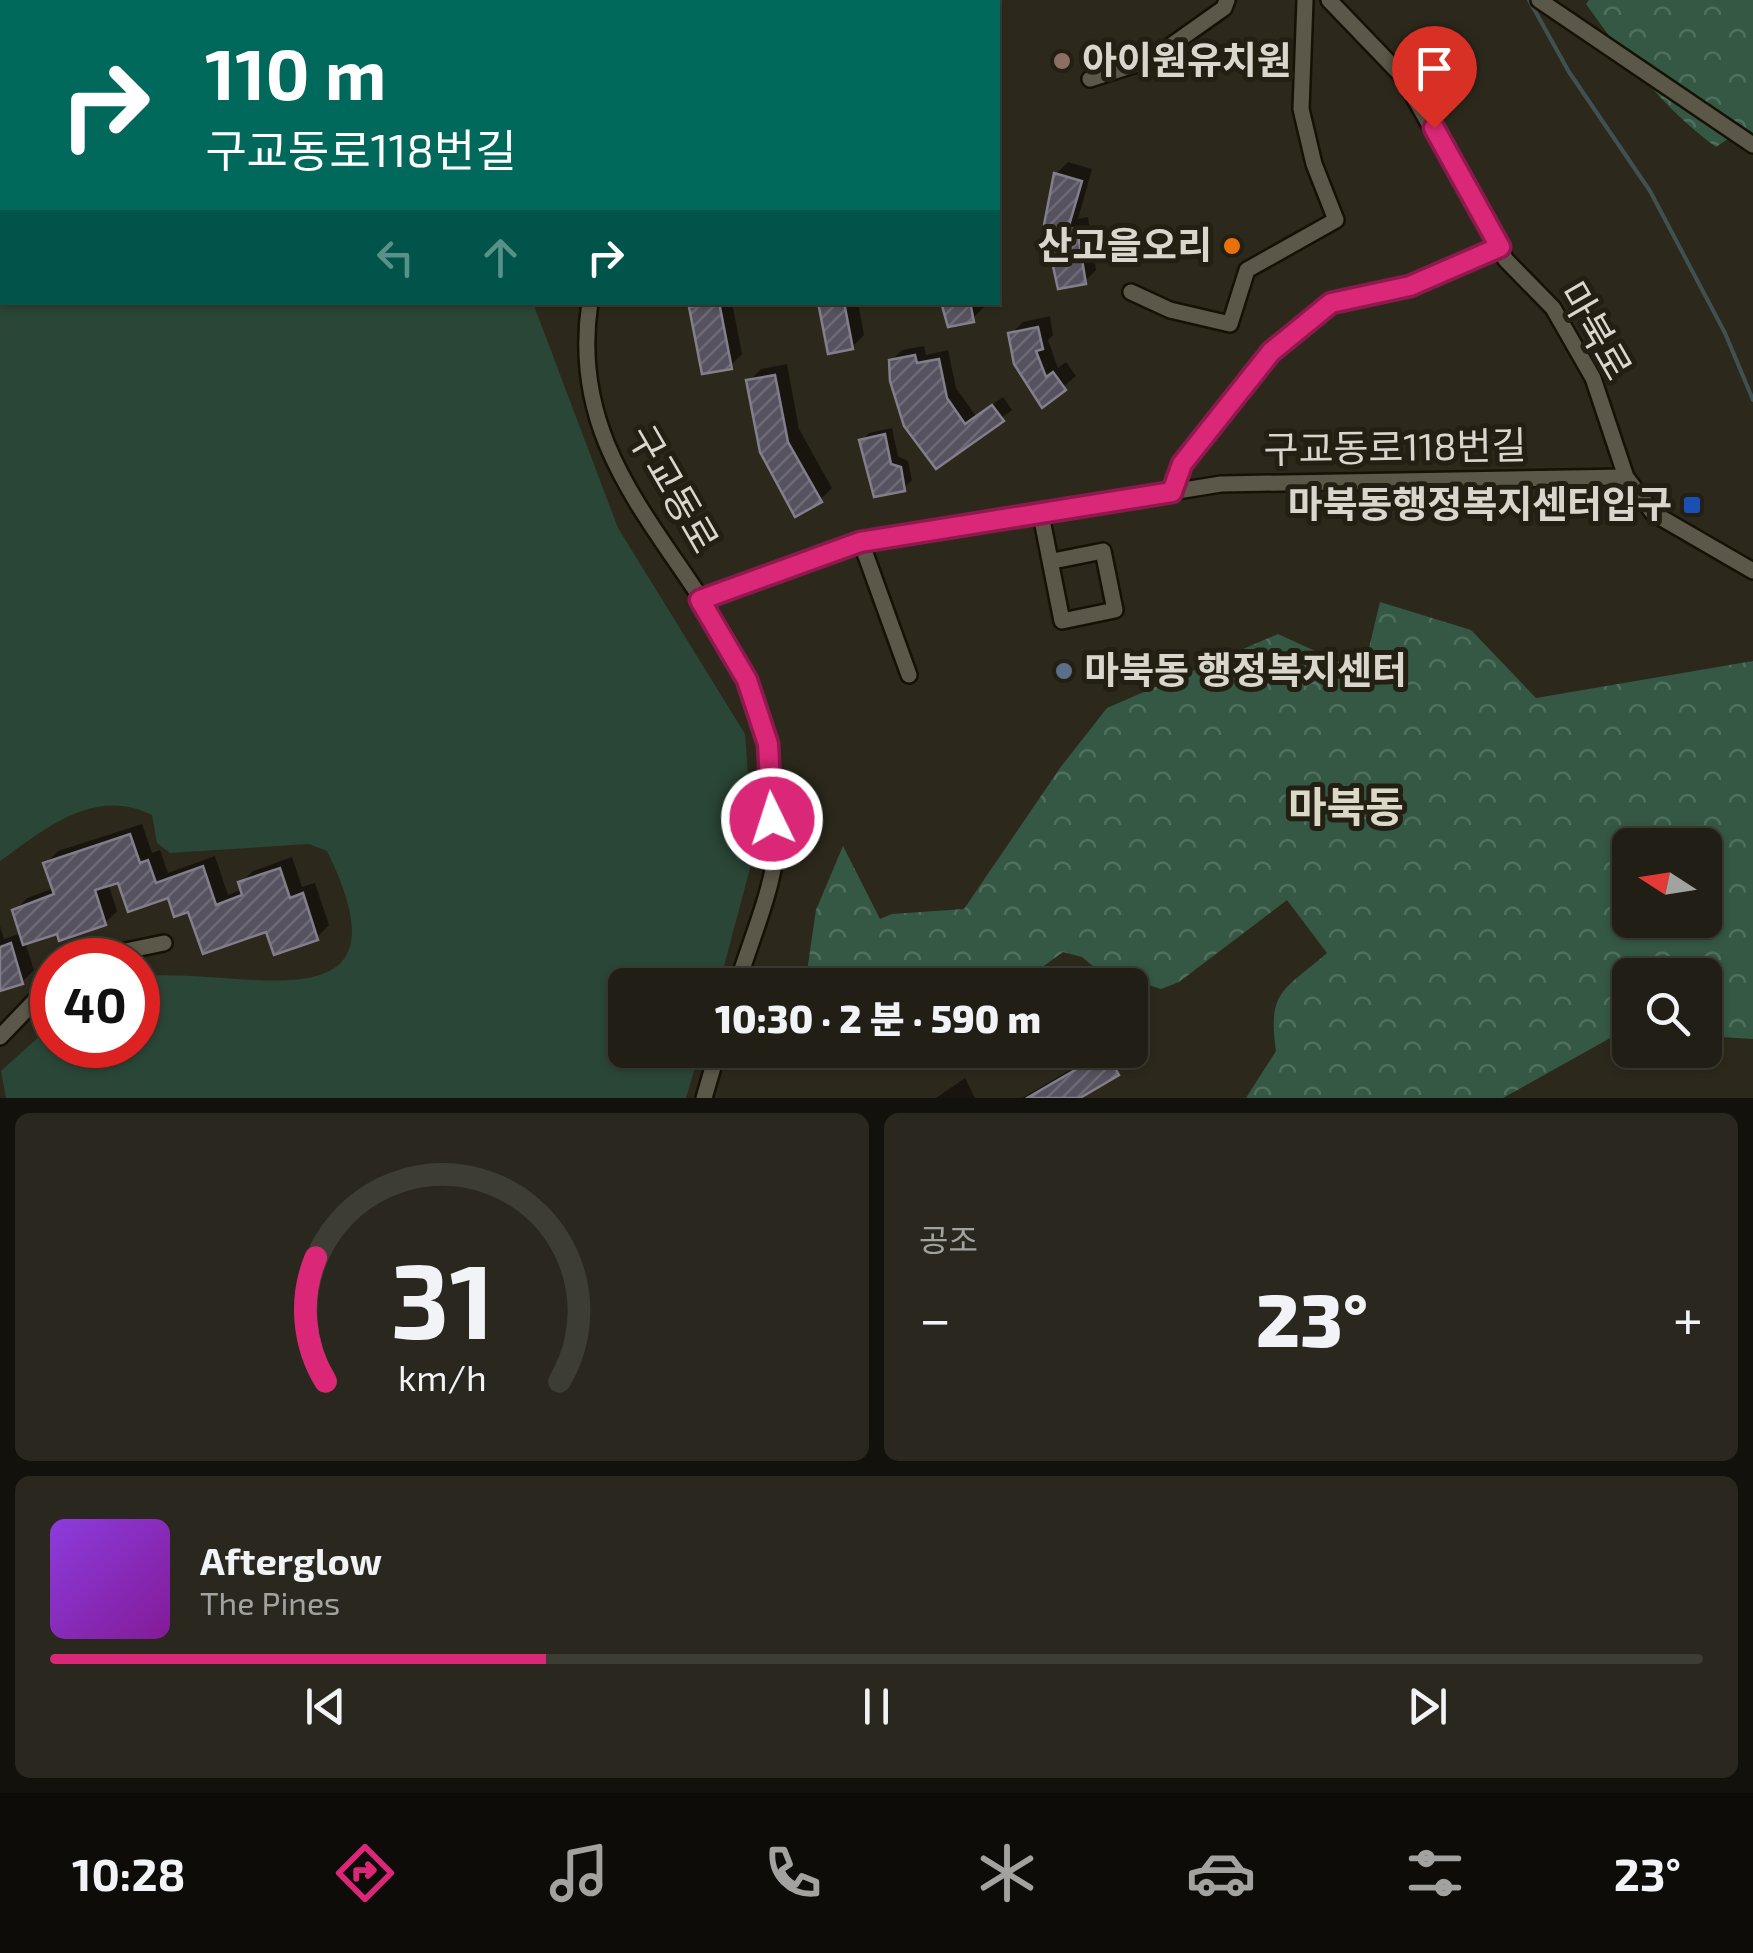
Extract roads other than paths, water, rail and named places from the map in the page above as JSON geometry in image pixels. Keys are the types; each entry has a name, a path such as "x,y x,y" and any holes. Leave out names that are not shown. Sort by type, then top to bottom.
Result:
{"street":[{"path":"1090,79 1152,59 1224,8 1227,0"},
{"path":"1130,292 1170,310 1230,324 1247,270 1336,220 1314,164 1301,109 1305,0"},
{"name":"마북로","path":"1329,0 1402,76 1506,260 1553,308 1592,378 1626,477 1653,513 1753,570"},
{"path":"1539,0 1753,146"},
{"path":"1172,492 1182,464 1271,352 1331,303 1410,286 1500,247"},
{"name":"구교동로","path":"590,305 585,338 587,389 612,464 747,680 768,744 775,857 742,968"},
{"name":"구교동로118번길","path":"700,600 860,542 1221,484 1626,477"},
{"path":"1041,515 1062,621 1115,610 1103,551 1053,562"},
{"path":"860,542 909,676"},
{"path":"160,944 164,943"},
{"path":"0,1037 30,1006"},
{"path":"704,1098 713,1068"}],"waterway":[{"path":"1529,0 1569,72 1650,191 1725,333 1753,400"}],"place":[{"name":"아이원유치원","path":"1062,61"},
{"name":"산고을오리","path":"1232,246"},
{"name":"마북동행정복지센터입구","path":"1692,505"},
{"name":"마북동 행정복지센터","path":"1064,671"}],"district":[{"name":"마북동","path":"1346,807"}]}
